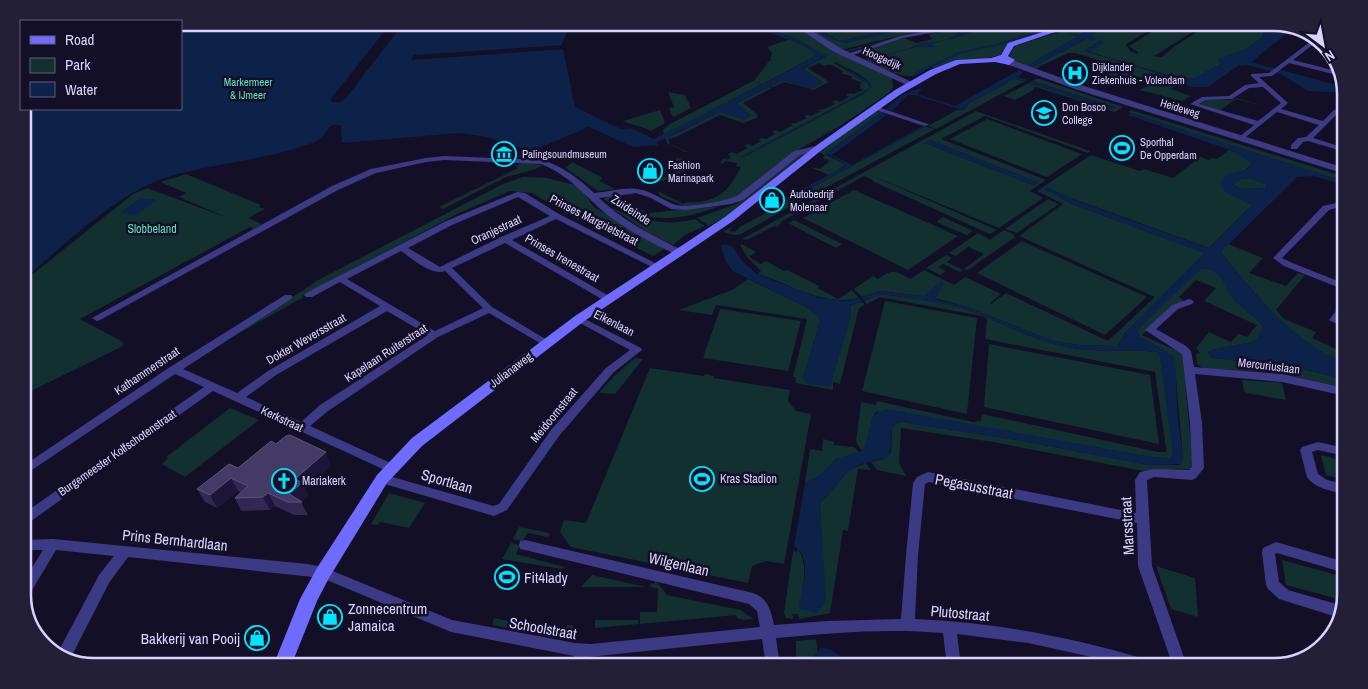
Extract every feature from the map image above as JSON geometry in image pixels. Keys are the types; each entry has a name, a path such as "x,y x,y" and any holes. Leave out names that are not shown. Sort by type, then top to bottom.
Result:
{"main road":[{"path":"1006,59 1011,45 1054,31"},
{"name":"Julianaweg","path":"285,658 309,599 329,575 382,479 417,442 579,319 742,210 820,147 874,108 937,70 959,62 994,60 1000,62 1006,59"}],"street":[{"name":"Hoogedijk","path":"807,31 846,55 912,84"},
{"path":"846,55 902,37 935,31"},
{"path":"1241,138 1285,102 1253,75 1268,75 1310,44"},
{"name":"Heideweg","path":"1006,59 1078,87 1337,168"},
{"path":"1288,61 1332,72"},
{"path":"1259,124 1193,104 1200,99 1230,98 1247,86 1264,84"},
{"path":"874,108 926,125"},
{"path":"1276,110 1324,124"},
{"path":"1308,139 1337,111"},
{"path":"1294,147 1301,140 1308,139 1337,148"},
{"path":"592,196 636,190 654,196 674,207 688,208 731,202 740,198 797,153 820,147"},
{"name":"Zuideinde","path":"97,318 335,188 374,171 410,162 438,159 530,161 553,166 576,180 609,212 651,238 679,252"},
{"path":"561,179 576,180"},
{"name":"Prinses Margrietstraat","path":"401,247 460,217 515,194 520,194 556,216 657,266"},
{"path":"1337,207 1326,208 1277,258 1287,264 1337,284"},
{"name":"Oranjestraat","path":"447,268 504,239 556,216"},
{"name":"Prinses Irenestraat","path":"504,239 608,299"},
{"path":"309,295 401,247 435,269 447,268 489,309 548,343"},
{"path":"341,279 435,336"},
{"name":"Kathammerstraat","path":"31,467 174,369 288,297"},
{"path":"1189,302 1175,307 1150,330 1187,352 1189,370"},
{"name":"Dokter Weversstraat","path":"238,398 272,373 388,306"},
{"name":"Kapelaan Ruiterstraat","path":"301,428 324,408 435,336 489,309"},
{"name":"Eikenlaan","path":"579,319 637,350"},
{"name":"Meidoornstraat","path":"503,507 554,433 610,370 637,350"},
{"name":"Kerkstraat","path":"174,369 391,468"},
{"name":"Mercuriuslaan","path":"1189,370 1282,378 1337,390"},
{"name":"Marsstraat","path":"1177,658 1145,566 1141,480 1144,475 1154,473 1192,475 1198,468 1196,423 1189,370"},
{"name":"Burgemeester Kolfschotenstraat","path":"31,514 211,387"},
{"path":"1337,450 1318,446 1306,450 1313,477 1324,484 1337,487"},
{"name":"Pegasusstraat","path":"908,625 917,501 919,484 924,478 928,477 1142,519"},
{"name":"Sportlaan","path":"382,479 494,511 503,507"},
{"path":"31,580 53,544"},
{"name":"Prins Bernhardlaan","path":"31,545 53,544 303,569 329,575"},
{"name":"Wilgenlaan","path":"526,545 753,599 763,608 773,658"},
{"path":"1335,610 1284,595 1273,585 1268,552 1276,547 1337,564"},
{"path":"66,651 104,579 125,551"},
{"name":"Schoolstraat","path":"329,575 451,626 523,642 582,651 769,633"},
{"name":"Plutostraat","path":"769,633 908,625 1013,635 1114,658"},
{"path":"949,628 953,658"},
{"path":"581,658 582,651"}],"green space":[{"path":"772,31 803,31 837,51 833,53 838,52 892,78 893,87 889,93 838,127 798,150 739,196 727,202 685,206 660,196 658,192 665,190 660,192 683,204 707,200 720,195 729,186 741,167 736,166 737,163 725,161 723,164 720,163 724,158 727,160 731,158 728,154 732,152 736,154 748,148 744,146 748,144 752,146 761,141 758,139 766,139 775,134 772,132 776,130 780,132 793,125 789,124 796,123 807,118 804,117 807,115 811,116 821,111 817,110 835,104 832,102 836,100 840,102 849,97 846,95 863,90 859,84 862,83 850,78 853,77 841,73 844,72 834,66 824,66 819,63 808,68 829,82 814,90 810,89 822,82 803,69 828,54 821,54 797,39","holes":["836,62 861,76 872,87 863,94 739,158 869,89 868,84 834,63"]},
{"path":"808,31 817,31 846,43 895,31 920,31 840,50"},
{"path":"824,31 883,31 846,40 837,40"},
{"path":"920,31 930,31 895,38 846,52 845,51"},
{"path":"945,31 969,31 947,40 975,31 1052,31 1007,45 1000,55 959,60 934,68 931,67 920,74 912,76 900,75 884,70 862,54 863,51 904,38 917,43 932,39 928,34"},
{"path":"1062,31 1087,31 1079,35 1066,33 1079,36 1027,66 1064,51 1085,39 1095,38 1090,36 1099,31 1148,31 1126,44 1130,51 1138,54 1129,46 1153,31 1194,31 1154,56 1151,56 1162,57 1198,31 1262,31 1264,36 1247,49 1218,60 1221,64 1195,78 1181,79 1090,52 1098,42 1084,51 1157,73 1179,83 1171,89 1191,96 1182,101 1140,90 1155,82 1132,75 1126,80 1116,78 1101,86 1090,82 1119,66 1075,53 1068,53 1035,69 1015,62 1009,55 1015,46"},
{"path":"790,39 813,51 815,56 763,84 754,81 769,61 773,60 770,60 772,53 767,47"},
{"path":"1014,79 1025,81 936,129 928,126 957,110 963,110 968,104"},
{"path":"1036,79 1123,107 1115,112 1036,87 1015,100 1004,96 1029,83 1111,109 1115,107 1032,81"},
{"path":"783,80 809,89 784,82 773,87 770,86"},
{"path":"753,81 762,84 664,135 663,130 670,124"},
{"path":"769,87 772,88 743,103 758,115 757,118 743,123 720,115 676,137 668,139 670,144 688,152 667,143 665,138"},
{"path":"668,92 685,95 691,108 673,117 669,108 674,107"},
{"path":"1236,98 1268,107 1236,99 1219,111 1200,104 1204,100 1231,100"},
{"path":"660,110 665,123 651,131 623,121"},
{"path":"1131,110 1337,174 1337,179 1128,112"},
{"path":"876,111 888,114 881,113 825,154 846,165 829,175 810,167 820,169 830,161 823,158 825,155 818,152"},
{"path":"976,111 1090,151 1088,153 985,116 941,139 1046,180 1030,191 1043,198 999,228 868,174 997,230 990,234 864,176 782,221 778,227 774,226 747,240 742,239","holes":["930,140 1037,182 1037,184 1033,185 925,143"]},
{"path":"987,119 1082,154 1047,177 950,139"},
{"path":"923,126 935,129 816,193 809,189 923,128"},
{"path":"1229,150 1242,155 1250,162 1250,165 1244,171 1228,174 1224,191 1252,205 1209,248 1043,188 1072,204 1205,253 1125,333 1117,346 1079,345 1053,341 970,308 935,298 944,283 924,296 879,291 862,297 854,289 873,276 878,279 891,272 911,279 924,270 954,285 965,277 1001,294 991,304 1006,293 1108,341 1155,297 1019,236 1063,204 1037,191 1091,155 1140,171 1144,169 1173,178 1200,157 1209,160 1212,158 1217,159"},
{"path":"810,151 761,191 723,218 709,226 697,218 736,204 799,154"},
{"path":"676,158 689,160 691,167 663,181 658,181 678,169"},
{"path":"572,162 603,178 599,181 615,189 598,191 566,168"},
{"path":"522,163 543,165 536,169 506,177 443,209 439,207 518,168 515,166"},
{"name":"Slobbeland","path":"186,174 261,205 259,207 265,209 248,218 262,224 254,229 250,227 80,319 123,342 123,346 31,391 31,276 133,194 147,188 228,218 179,197 186,193 160,182"},
{"path":"523,177 547,178 579,186 594,207 666,248 653,256 562,211 532,193 510,191 459,213 302,296 304,297 232,337 320,279 503,184"},
{"path":"1251,178 1265,184 1265,188 1240,189 1233,184 1241,179"},
{"path":"808,190 815,193 741,234 734,235 723,232 733,226 729,231 735,232 740,227"},
{"path":"854,190 958,236 908,270 803,218"},
{"path":"629,193 637,194 622,195 622,200 648,213 720,206 681,217 657,218 631,212 604,199 608,196"},
{"path":"1048,199 1059,204 1017,233 1005,229"},
{"path":"610,207 651,221 673,222 695,219 705,226 685,235 673,245 649,233"},
{"path":"943,217 973,231 967,235 938,223 937,221"},
{"path":"794,220 842,244 836,248 788,223"},
{"path":"1004,230 1015,235 1013,236 1015,237 968,270 964,269 984,254 968,247 956,256 949,253 978,233 990,240"},
{"path":"1022,241 1147,297 1105,335 977,273"},
{"path":"742,244 756,252 749,257 761,264 766,261 784,271 787,270 819,286 818,288 838,299 852,290 859,298 845,300 819,297 757,274 761,271 747,257 740,245"},
{"path":"1228,244 1263,258 1249,273 1286,286 1298,273 1305,275 1276,310 1284,319 1316,332 1312,338 1337,349 1337,359 1309,343 1277,317 1222,254 1222,250"},
{"path":"946,255 952,258 947,262 963,270 960,272 943,264 938,267 946,271 940,275 926,268"},
{"path":"1203,268 1218,274 1235,300 1263,327 1257,339 1252,342 1211,350 1208,352 1212,358 1297,368 1337,377 1337,386 1279,373 1204,368 1197,364 1196,354 1200,353 1196,348 1209,332 1231,342 1238,334 1247,337 1257,325 1204,301 1216,288 1196,280 1179,297 1184,301 1171,306 1142,335 1173,349 1176,346 1182,351 1193,466 1191,469 1143,471 993,442 901,428 899,463 906,476 877,470 871,462 884,459 891,453 892,428 895,424 902,422 1022,441 1149,465 1180,465 1183,458 1174,357 1141,337 1137,334 1137,330 1198,270"},
{"path":"748,279 806,307 819,317 819,325 803,378 850,320 851,305 862,302 865,305 859,308 840,384 833,382 833,390 795,383 796,378 793,377 807,319 716,305 712,315 679,310 732,290"},
{"path":"880,294 925,300 959,308 982,315 1027,335 1062,346 1085,350 1157,352 1160,357 1174,454 1170,459 1145,456 886,410 876,412 873,417 865,448 862,451 856,442 861,402 876,405 877,401 973,422 981,421 982,414 1158,452 1166,452 1155,372 985,339 987,319 982,316 880,297 867,304 864,301"},
{"path":"885,301 977,318 967,414 862,391"},
{"path":"720,309 801,321 788,371 703,358"},
{"path":"989,344 1150,375 1159,444 984,407"},
{"path":"635,358 643,359 615,394 599,393 614,376"},
{"name":"Kras Stadion","path":"650,368 704,376 705,374 714,376 714,378 790,390 788,401 796,411 811,414 784,564 766,561 752,566 748,583 571,547 560,532 564,520 586,523"},
{"path":"1242,380 1282,383 1286,400 1247,393 1244,391"},
{"path":"230,408 259,420 185,477 162,464 168,458 166,457"},
{"path":"823,439 834,442 834,445 854,447 860,453 836,459 819,476 805,483 810,449 822,451"},
{"path":"1321,455 1337,459 1337,478 1326,475"},
{"path":"866,463 871,470 858,469 848,531 843,530 830,613 799,619 798,614 792,614 793,619 786,618 784,613 793,551 797,552 798,549 803,560 804,577 801,594 821,523 820,504 849,470"},
{"path":"389,493 425,503 409,528 380,522 377,525 371,524"},
{"path":"519,527 550,533 548,537 528,533 522,541 513,539"},
{"path":"511,543 520,545 516,554 565,567 561,569 502,559"},
{"path":"1282,560 1337,575 1337,599 1286,585"},
{"path":"1156,566 1195,578 1198,617 1171,609"},
{"path":"592,575 646,587 581,587"},
{"path":"655,580 667,595 740,610 754,619 744,620 737,618 736,615 640,624 640,612 657,612 658,589 650,587 651,583 654,584"},
{"path":"494,618 564,633 567,625 572,625 576,630 576,638 573,640 492,625"},
{"path":"595,620 638,620 638,624 595,628"},
{"path":"816,639 818,653 811,658 796,658 796,641"}],"water":[{"name":"Markermeer & IJmeer","path":"182,31 385,31 330,100 332,102 341,102 398,31 567,31 562,44 575,107 621,129 631,128 654,139 815,56 807,48 766,31 773,31 797,39 821,54 829,54 825,55 826,57 823,59 803,68 823,83 810,89 783,80 737,103 752,116 744,120 721,112 657,142 658,145 633,147 589,127 531,151 487,137 459,133 342,143 341,126 333,125 321,138 313,143 266,156 187,172 151,183 112,206 31,273 31,110 182,110"},
{"path":"816,31 824,31 837,40 846,40 883,31 895,31 846,43 830,38"},
{"path":"958,31 974,31 947,40"},
{"path":"1087,31 1099,31 1090,36 1096,39 1094,41 1085,39 1032,68 1026,66 1078,36 1064,33 1079,35"},
{"path":"1263,31 1288,33 1251,62 1336,85 1337,93 1308,91 1281,74 1247,65 1238,66 1208,87 1191,87 1157,73 1084,51 1101,40 1105,43 1090,52 1181,79 1195,78 1221,64 1218,60 1219,58 1247,49 1264,36"},
{"path":"945,40 933,44 935,47 917,47 888,55 881,59 883,66 878,60 887,55 918,44"},
{"path":"834,62 868,81 871,89 739,158 869,89 868,84"},
{"path":"1019,70 1024,72 1018,77 1028,80 1014,79 968,104 962,110 914,95 907,95 892,111 886,109 907,93 917,89 922,89 917,94 955,106"},
{"path":"1032,81 1116,108 1111,109 1029,83"},
{"path":"880,113 888,114 832,155 852,165 921,127 923,128 774,208 771,207 846,165 826,153"},
{"path":"1132,113 1337,179 1337,183 1314,176 1297,177 1223,250 1222,254 1277,317 1309,343 1337,359 1337,377 1297,368 1212,358 1208,352 1211,350 1252,342 1257,339 1263,327 1232,298 1219,275 1210,269 1201,269 1137,330 1141,337 1174,357 1175,360 1178,421 1183,458 1181,464 1149,465 1022,441 902,422 897,423 892,431 889,457 861,464 849,470 820,504 826,600 823,606 815,613 799,608 805,567 804,559 794,546 805,483 819,476 836,459 864,450 873,417 879,411 893,410 1145,456 1166,459 1173,456 1160,357 1157,352 1088,350 1065,347 1034,337 974,312 946,304 891,295 876,296 864,301 862,297 879,291 924,296 941,281 944,283 935,299 970,308 1053,341 1079,345 1117,346 1125,333 1204,253 1072,204 1043,188 1048,187 1077,201 1208,248 1252,205 1224,191 1220,183 1228,174 1248,169 1250,162 1233,151 1128,115","holes":["1251,178 1265,184 1265,188 1240,189 1233,184 1241,179"]},
{"path":"930,140 1037,182 1037,184 1033,185 925,143"},
{"path":"141,198 157,200 137,215 120,213"},
{"path":"724,244 732,246 743,262 757,274 819,298 848,301 859,298 862,302 851,305 850,320 830,387 807,383 803,378 819,325 819,317 806,307 733,271 726,262 721,246"},
{"path":"820,648 829,649 836,652 842,658 811,658 818,653"}],"pier":[{"path":"565,45 566,49 411,60 414,55"}],"building":[{"path":"290,435 326,452 295,479 302,483 289,494 302,502 288,502 268,493 263,497 235,498 248,486 231,478 210,495 197,489 229,464 238,468 271,441 276,444"}],"waterway":[{"path":"915,74 959,53 996,45 1044,31"}],"place":[{"name":"Dijklander Ziekenhuis - Volendam","path":"1075,73"},
{"name":"Don Bosco College","path":"1044,113"},
{"name":"Sporthal De Opperdam","path":"1122,148"},
{"name":"Palingsoundmuseum","path":"504,154"},
{"name":"Fashion Marinapark","path":"650,171"},
{"name":"Autobedrijf Molenaar","path":"772,200"},
{"name":"Kras Stadion","path":"702,479"},
{"name":"Mariakerk","path":"284,481"},
{"name":"Fit4lady","path":"507,577"},
{"name":"Zonnecentrum Jamaica","path":"330,617"},
{"name":"Bakkerij van Pooij","path":"257,638"}]}
